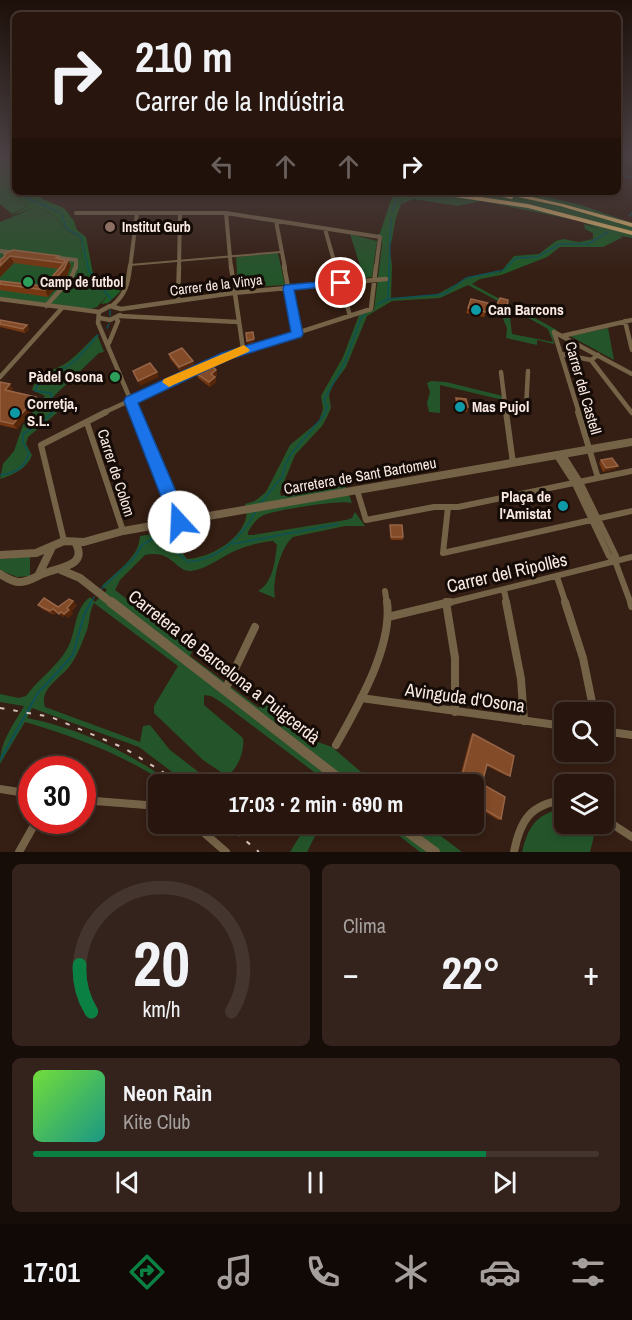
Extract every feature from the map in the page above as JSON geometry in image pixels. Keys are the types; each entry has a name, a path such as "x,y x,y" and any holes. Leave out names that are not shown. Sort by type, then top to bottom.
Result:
{"highway":[{"path":"489,196 632,229"},
{"path":"492,196 524,200"},
{"path":"494,196 524,200 632,229"},
{"path":"520,196 561,205 632,229"}],"street":[{"path":"64,541 41,445 130,401 243,350 371,309 380,237 226,213 76,213"},
{"path":"137,213 124,294 99,315 98,323 179,522"},
{"path":"178,300 180,213"},
{"path":"226,213 233,293 243,350"},
{"path":"276,221 297,334"},
{"path":"325,229 350,316"},
{"path":"0,251 22,253"},
{"path":"6,257 11,252"},
{"path":"130,265 281,252"},
{"path":"44,256 76,260 78,265 46,306"},
{"name":"Carrer de la Vinya","path":"121,309 233,293 386,279"},
{"path":"0,299 99,315 108,320 118,317 238,322"},
{"path":"108,345 121,309 112,306"},
{"path":"0,377 62,308"},
{"path":"562,336 632,320"},
{"path":"626,321 632,350"},
{"name":"Carrer del Castell","path":"562,336 554,332 588,451"},
{"path":"562,336 632,374"},
{"path":"561,354 591,360 632,413"},
{"path":"591,360 597,355"},
{"path":"506,408 526,408 528,371"},
{"path":"501,372 513,463"},
{"name":"Carrer de Colom","path":"87,423 123,531"},
{"name":"Carretera de Sant Bartomeu","path":"75,542 123,531 632,442"},
{"path":"588,451 598,478"},
{"path":"560,455 578,483 616,556 615,561 632,606"},
{"path":"357,490 366,520 434,507 458,507 632,471"},
{"path":"448,507 443,553 632,511"},
{"name":"Carretera de Sant Bartomeu","path":"79,552 94,539"},
{"path":"0,555 36,553 64,541 75,542 79,552 75,562 76,571 80,578"},
{"path":"36,577 52,548"},
{"path":"36,553 57,570"},
{"name":"Carrer del Ripollès","path":"388,617 557,577 632,556"},
{"path":"0,574 14,581 23,582 75,562"},
{"name":"Carretera de Barcelona a Puigcerdà","path":"57,570 80,578 333,774"},
{"path":"557,577 583,658 592,702"},
{"path":"504,590 521,679 524,721"},
{"path":"336,745 361,698 378,652 388,617 386,591"},
{"path":"446,602 455,658 454,712"},
{"path":"225,690 255,627"},
{"name":"Avinguda d'Osona","path":"361,698 554,725"},
{"path":"614,733 632,735"},
{"path":"0,789 18,792"},
{"path":"96,801 148,805"},
{"path":"514,852 521,827 531,811 546,802 554,801"},
{"path":"614,825 632,837"},
{"path":"19,852 29,834"},
{"path":"205,834 225,852"},
{"path":"411,834 435,852"}],"green space":[{"path":"0,196 19,196 28,206 12,214 0,204"},
{"path":"45,196 40,198 64,208 74,221 77,230 86,237 93,274 104,279 110,287 121,291 108,303 101,304 108,295 89,278 82,257 80,237 68,230 50,213 36,207 11,216 28,206 19,197"},
{"path":"394,196 404,196 396,218 391,244 382,244 382,237 376,236 380,233"},
{"path":"403,196 541,196 581,205 632,223 632,238 610,234 580,221 481,201 458,206 413,199 402,204"},
{"path":"36,207 50,213 73,234 80,237 82,257 89,278 108,295 97,307 91,309 0,297 0,222"},
{"path":"584,224 623,237 603,247 560,247 547,257 501,275 500,273 514,256 539,254 556,241 563,239 579,242 593,239 593,233 585,229"},
{"path":"350,234 377,241 372,277 364,278"},
{"path":"382,244 389,244 392,265 391,298 436,295 469,277 499,271 501,275 480,279 472,284 557,330 553,333 554,344 537,340 537,345 506,338 507,328 503,319 508,315 509,307 468,285 440,298 392,301 367,316 346,367 329,395 331,408 327,417 322,426 295,455 280,492 281,496 345,484 352,503 322,504 264,515 253,524 248,535 346,520 352,518 355,512 365,526 345,526 293,537 284,549 278,565 275,598 258,591 267,583 272,571 277,545 273,541 242,548 203,568 191,571 181,568 162,555 145,555 120,580 115,590 193,650 190,656 259,708 262,701 318,742 332,747 363,774 317,774 221,702 204,695 204,705 243,738 240,759 231,773 224,774 203,760 154,713 154,706 178,666 94,603 79,650 69,667 45,694 45,707 140,742 143,726 150,725 170,750 201,774 175,774 139,747 32,708 27,718 66,728 104,743 158,774 152,774 98,747 25,722 0,764 2,748 24,706 0,702 0,694 19,698 26,696 58,662 70,642 81,608 90,597 95,602 107,590 102,586 126,564 136,551 140,536 166,532 187,559 214,552 237,534 246,518 245,504 255,501 266,492 290,445 319,421 323,409 321,396 343,357 359,315 374,310","holes":["516,311 548,329 553,342 512,334 510,317"]},
{"path":"278,253 285,285 238,288 236,257"},
{"path":"608,328 614,360 570,336"},
{"path":"97,334 104,352 99,353 53,397 57,413 28,437 26,444 32,455 27,464 15,473 0,479 3,464 14,451 23,425 45,396 32,390 34,384 42,376 69,361"},
{"path":"446,382 503,396 503,400 440,385 440,413 429,412 427,403 430,392 427,383"},
{"path":"30,557 30,576 17,577 0,570 0,559"},
{"path":"554,811 554,834 594,834 590,852 522,852 530,829 539,819"},
{"path":"301,834 316,834 307,852 290,852"},
{"path":"397,834 438,834 462,852 420,852"}],"building":[{"path":"13,250 59,256 56,258 65,260 64,263 10,256 0,266 0,260 5,256 4,254"},
{"path":"68,260 64,269 45,290 0,284 0,281 44,286"},
{"path":"500,298 508,300 507,308 496,306"},
{"path":"471,299 488,303 486,312 468,308"},
{"path":"0,320 27,325 23,329 0,324"},
{"path":"253,332 254,339 247,341 246,333"},
{"path":"182,348 193,361 179,367 169,354"},
{"path":"150,363 157,372 138,381 133,371"},
{"path":"209,363 216,370 211,374 215,377 209,382 196,373"},
{"name":"Corretja, S.L.","path":"0,382 10,384 5,390 36,397 13,424 0,421"},
{"path":"456,398 466,399 468,407 458,406"},
{"path":"612,458 618,466 606,468 601,460"},
{"path":"390,525 402,525 403,537 391,537"},
{"path":"44,598 58,607 69,599 73,601 67,608 69,610 64,614 61,612 59,614 53,609 50,611 38,605"},
{"path":"473,734 514,756 510,776 487,764 484,776 484,774 463,774"},
{"path":"484,785 505,797 501,819 484,809"}],"waterway":[{"path":"26,196 59,212"},
{"path":"392,212 398,196"},
{"path":"629,216 632,213"},
{"path":"62,214 66,228 81,237 89,271 111,299"},
{"path":"388,299 391,217"},
{"path":"388,299 444,294 466,278 504,270 516,258 537,257 560,244 588,244 608,232"},
{"path":"378,304 388,299"},
{"path":"110,310 110,316"},
{"path":"260,504 283,476 285,465 291,454 325,414 327,407 324,400 345,362 361,318 365,314"},
{"path":"107,328 109,324"},
{"path":"0,475 15,471 22,466 29,453 23,442 23,434 46,419 54,410 51,393 35,391 38,385 46,377 72,363 98,335"},
{"path":"101,589 134,558 142,545 152,539 160,538 188,562 199,560 210,557 228,546 244,530 256,511"},
{"path":"233,544 338,524"},
{"path":"90,604 94,597"},
{"path":"0,760 38,693 73,655 84,615 91,602"}],"railway":[{"path":"0,708 51,717 124,748 166,774"},
{"path":"238,834 259,852"}],"slow traffic":[{"path":"169,382 244,350"}],"place":[{"name":"Institut Gurb","path":"110,227"},
{"name":"Camp de futbol","path":"28,282"},
{"name":"Can Barcons","path":"476,310"},
{"name":"Pàdel Osona","path":"115,377"},
{"name":"Mas Pujol","path":"460,407"},
{"name":"Corretja, S.L.","path":"15,413"},
{"name":"Plaça de l'Amistat","path":"563,506"}],"route":[{"path":"179,522 130,401 226,356 297,334 288,288 341,283"}]}
